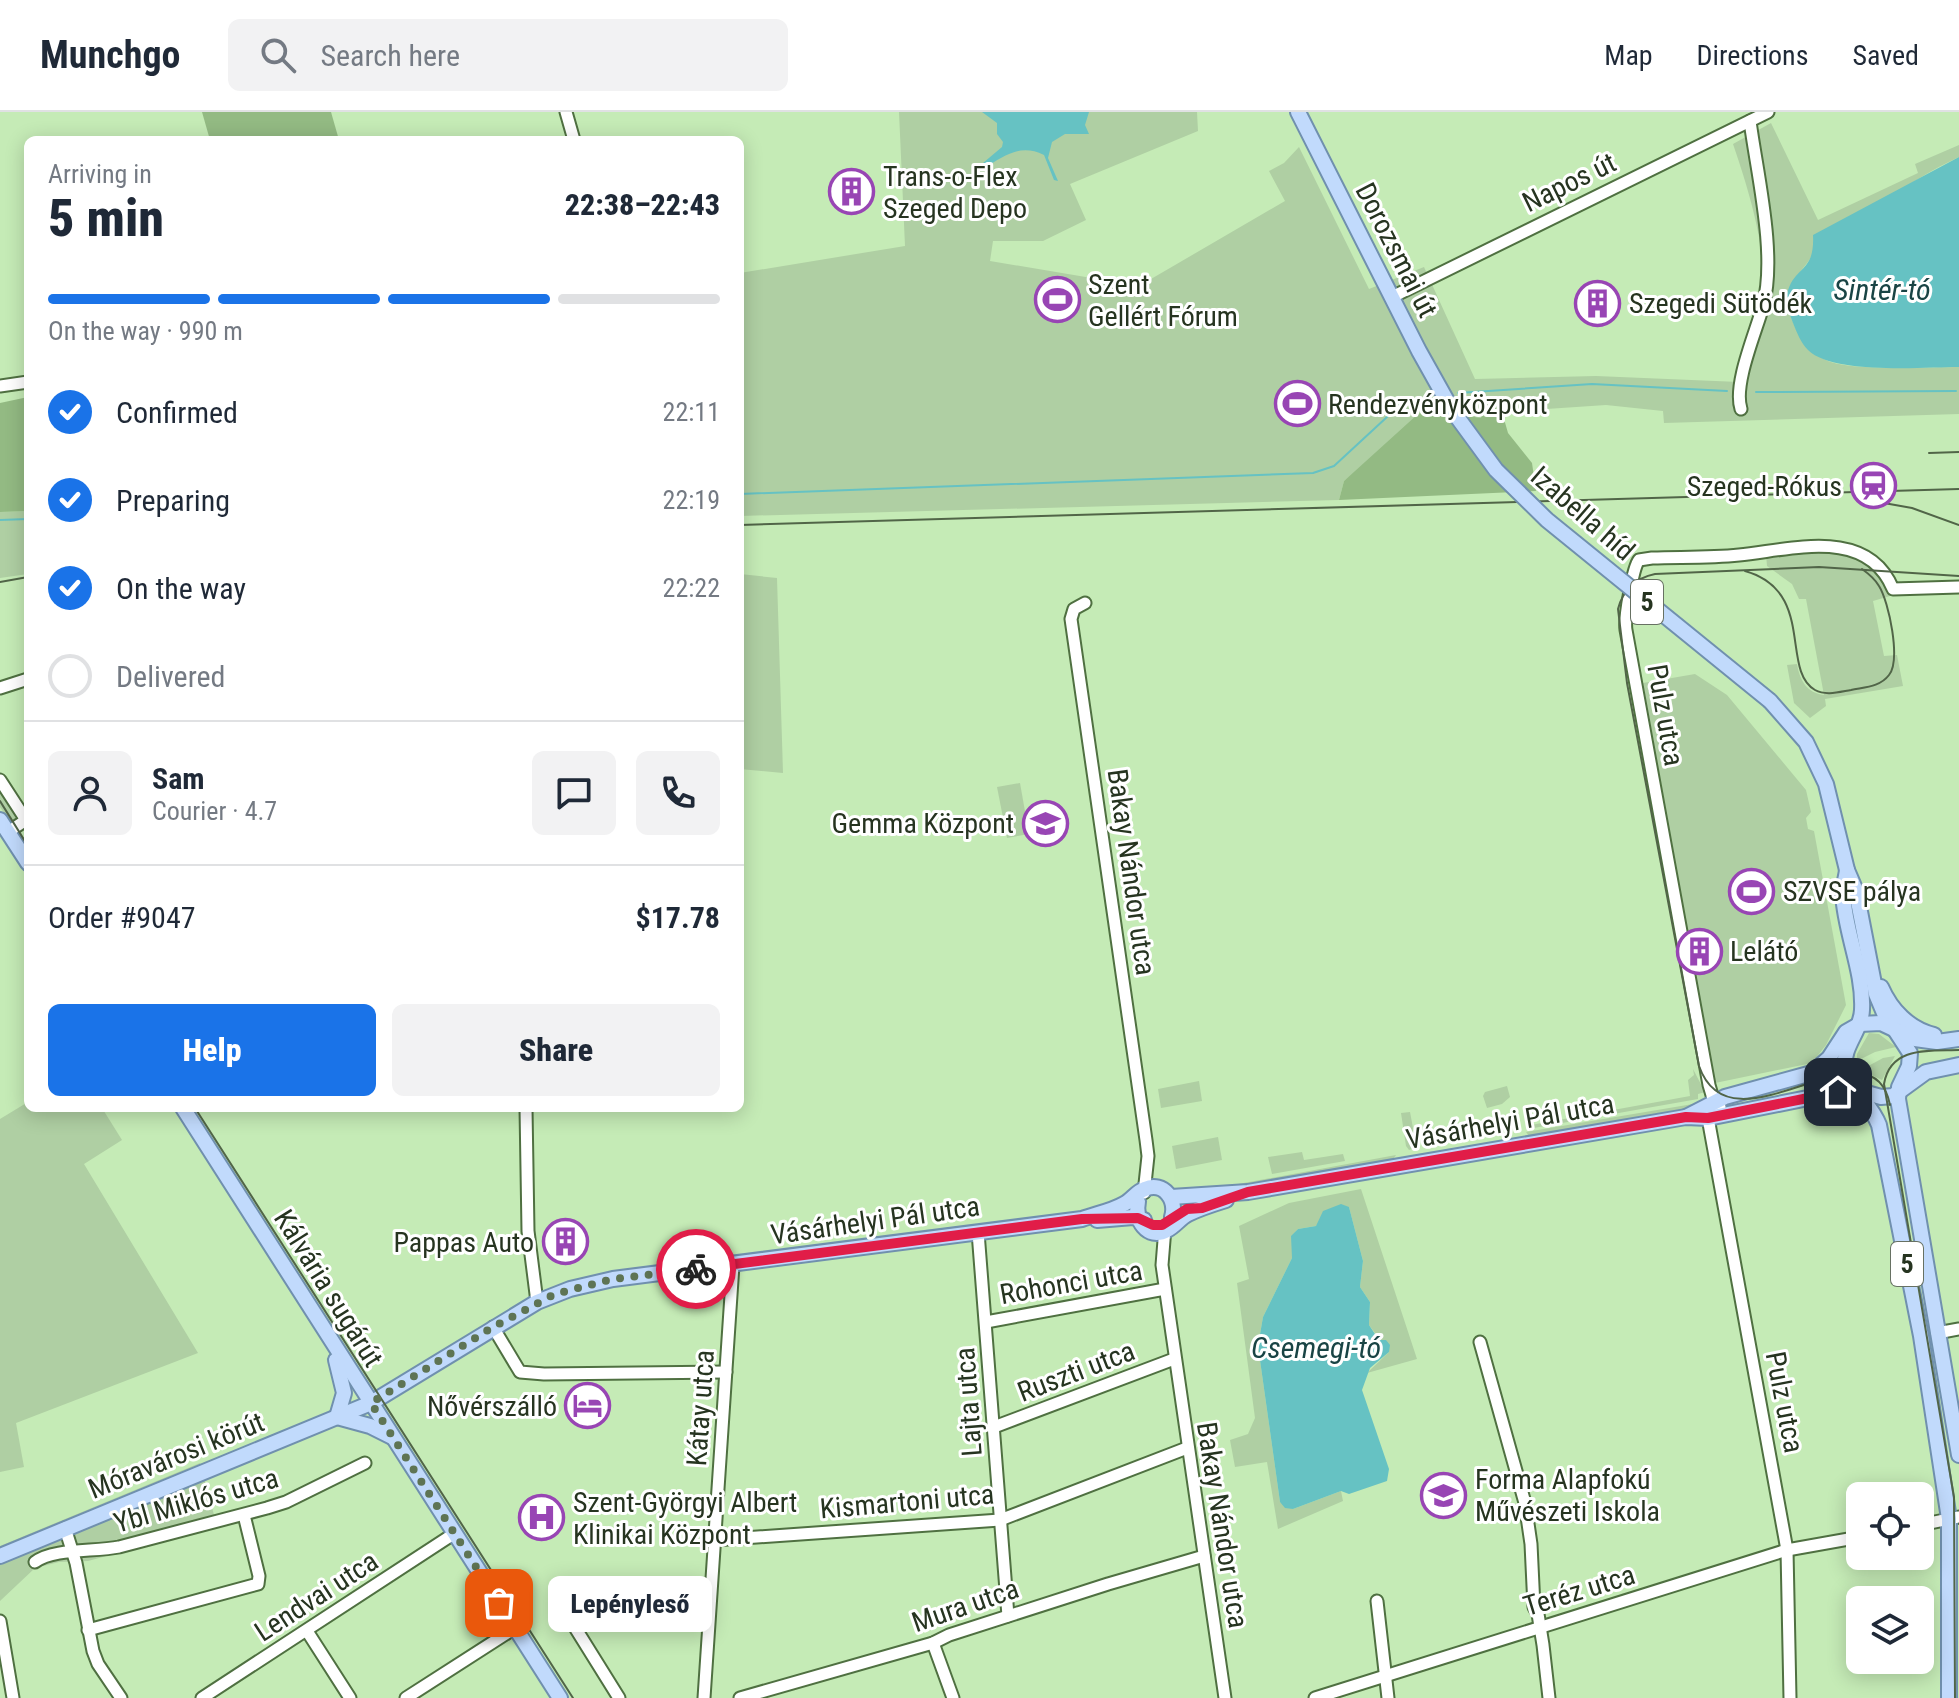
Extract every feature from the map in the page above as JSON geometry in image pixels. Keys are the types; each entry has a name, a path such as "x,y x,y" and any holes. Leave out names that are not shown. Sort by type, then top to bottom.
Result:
{"main road":[{"name":"Dorozsmai út","path":"1298,112 1452,410"},
{"name":"Izabella híd","path":"1452,410 1496,470 1547,520 1770,701 1797,730 1817,761 1835,811 1847,870"},
{"path":"4,826 24,857"},
{"name":"5","path":"1847,870 1856,891 1879,1002 1906,1044 1910,1057 1898,1095 1959,1455"},
{"name":"5","path":"1847,870 1843,894 1861,990 1860,1024 1847,1048 1844,1060 1846,1073 1871,1106 1879,1125 1954,1518 1949,1698"},
{"path":"1868,957 1885,997 1904,1020 1922,1032 1956,1039"},
{"path":"1860,1024 1881,1023 1915,1039 1937,1042 1956,1039"},
{"name":"Vásárhelyi Pál utca","path":"1686,1117 1714,1102 1812,1073 1825,1063 1846,1032 1860,1024"},
{"path":"1856,1090 1881,1097 1898,1095 1926,1072 1959,1065"},
{"name":"Vásárhelyi Pál utca","path":"371,1403 537,1302 570,1289 613,1279 1082,1219 1108,1211 1187,1209 1203,1202 1248,1192 1686,1117 1708,1118 1856,1090"},
{"name":"Kálvária sugárút","path":"186,1112 560,1698"},
{"name":"Vásárhelyi Pál utca","path":"1082,1219 1095,1224 1155,1210"},
{"path":"331,1343 344,1393 337,1417 370,1426 394,1438"},
{"name":"Móravárosi körút","path":"0,1556 371,1403"}],"street":[{"path":"566,112 573,136"},
{"name":"Napos út","path":"1392,297 1768,112"},
{"path":"1739,405 1764,304 1769,263 1750,121"},
{"path":"0,386 24,383"},
{"name":"Pulz utca","path":"1714,1102 1626,630 1625,616 1631,598 1635,565 1639,560 1652,558 1837,547 1859,552 1873,561 1886,575 1893,589 1959,587"},
{"name":"Bakay Nándor utca","path":"1085,603 1074,609 1071,619 1174,1359 1225,1698"},
{"path":"0,688 24,680"},
{"path":"0,780 24,817"},
{"path":"4,826 24,821"},
{"path":"1714,1102 1736,1112"},
{"path":"526,1112 528,1231 537,1302"},
{"name":"Pulz utca","path":"1708,1118 1787,1550 1790,1698"},
{"name":"Lajta utca","path":"978,1232 1008,1616"},
{"name":"Kátay utca","path":"704,1698 733,1265"},
{"name":"Rohonci utca","path":"986,1322 1165,1289"},
{"path":"493,1327 520,1372 726,1372"},
{"path":"1937,1333 1959,1329"},
{"path":"1480,1342 1525,1503 1535,1552 1546,1698"},
{"name":"Ruszti utca","path":"994,1427 1174,1359"},
{"name":"Kismartoni utca","path":"715,1540 1000,1520 1187,1448"},
{"name":"Ybl Miklós utca","path":"35,1562 50,1553 119,1547 244,1515 286,1502 365,1463"},
{"path":"88,1630 258,1584 259,1576 244,1515"},
{"path":"1934,1522 1954,1518"},
{"path":"65,1528 74,1552 88,1630 98,1664 121,1698"},
{"name":"Lendvai utca","path":"209,1696 455,1533"},
{"name":"Teréz utca","path":"1315,1698 1540,1633 1787,1550 1846,1539"},
{"name":"Mura utca","path":"740,1698 933,1643 1008,1616 1204,1556"},
{"path":"1377,1601 1388,1698"},
{"path":"0,1621 13,1698"},
{"path":"406,1698 515,1628"},
{"path":"576,1629 619,1698"},
{"path":"307,1631 350,1698"},
{"path":"933,1643 953,1698"}],"green space":[{"path":"202,112 331,112 338,136 209,136"},
{"path":"899,112 1197,112 1198,131 1070,184 1086,220 1043,241 993,241 990,261 1139,286 1285,201 1269,171 1284,163 1299,147 1369,289 1424,267 1475,379 1596,376 1739,382 1758,318 1763,279 1760,240 1733,144 1771,123 1818,220 1918,173 1915,164 1959,145 1959,157 1903,189 1814,252 1793,281 1787,300 1798,333 1809,348 1834,363 1868,367 1959,367 1959,414 1664,423 1663,411 1606,405 1502,412 1495,406 1481,418 1432,410 1344,481 1339,500 744,516 744,272 905,246"},
{"path":"24,398 24,511 0,512 0,403"},
{"path":"1495,406 1502,412 1508,433 1532,463 1536,491 1339,500 1344,481 1418,414 1432,410 1481,418 1483,408"},
{"path":"24,511 24,575 0,578 0,512"},
{"path":"1832,551 1868,565 1886,586 1890,596 1873,601 1884,656 1897,655 1903,686 1825,699 1826,706 1810,718 1794,703 1787,665 1797,664 1805,685 1813,692 1824,695 1806,599 1799,599 1792,584 1767,566 1766,554"},
{"path":"744,574 777,578 783,773 744,769"},
{"name":"SZVSE pálya","path":"1695,674 1727,695 1806,790 1811,812 1806,818 1808,829 1814,831 1846,1005 1826,1045 1812,1063 1715,1083 1643,683"},
{"path":"1020,783 1029,834 1007,838 997,787"},
{"path":"0,785 20,817 11,823 0,807"},
{"path":"1869,1033 1879,1034 1896,1047 1857,1061 1857,1054"},
{"path":"1895,1056 1882,1080 1861,1070 1883,1058"},
{"path":"1693,1069 1705,1092 1698,1094 1698,1099 1528,1129 1531,1125 1690,1096 1688,1080 1694,1075"},
{"path":"1199,1081 1202,1101 1161,1108 1158,1089"},
{"path":"1507,1086 1510,1097 1502,1104 1487,1108 1483,1096 1485,1092"},
{"path":"24,1104 24,1112 104,1112 122,1140 84,1164 198,1353 16,1423 24,1467 0,1472 0,1119"},
{"path":"1693,1104 1695,1109 1529,1136 1526,1132"},
{"path":"1410,1112 1416,1144 1409,1150 1401,1113"},
{"path":"1218,1137 1222,1160 1176,1169 1172,1146"},
{"path":"1302,1152 1304,1160 1343,1154 1345,1161 1272,1174 1268,1157"},
{"path":"1396,1155 1391,1162 1244,1190 1222,1187"},
{"path":"1361,1189 1417,1359 1367,1373 1389,1352 1369,1325 1370,1302 1360,1287 1363,1261 1349,1207 1316,1226 1298,1229 1292,1236 1292,1258 1263,1317 1258,1346 1280,1502 1293,1509 1341,1491 1343,1501 1278,1529 1267,1462 1235,1467 1230,1440 1248,1434 1255,1418 1237,1283 1249,1279 1239,1226 1289,1203"},
{"path":"200,1463 217,1526 88,1561 59,1562 35,1568 0,1601 0,1546"}],"water":[{"path":"982,112 1089,112 1085,125 1089,134 1065,134 1052,142 1048,158 1058,181 1054,180 1044,155 1027,150 1013,152 984,168 983,163 1002,147 1003,142 997,134 997,123"},
{"name":"Sintér-tó","path":"1959,157 1959,367 1858,366 1820,358 1808,350 1795,327 1787,298 1794,278 1811,257 1813,235"},
{"name":"Csemegi-tó","path":"1341,1204 1349,1207 1363,1261 1360,1287 1370,1302 1369,1325 1379,1340 1386,1340 1390,1345 1389,1352 1370,1368 1362,1390 1389,1469 1387,1481 1349,1494 1341,1491 1293,1509 1285,1508 1280,1502 1258,1346 1263,1317 1292,1258 1291,1236 1298,1229 1316,1226 1323,1211"}],"waterway":[{"path":"1458,393 1592,384 1727,391"},
{"path":"1756,392 1956,391"},
{"path":"744,494 1313,473 1334,466 1400,405 1410,400"},
{"path":"0,520 24,519"}],"tram line":[{"path":"1890,1105 1878,1081 1857,1073 1740,1099 1716,1091 1699,1066 1627,683 1618,609 1631,586 1655,574 1819,567 1959,576"},
{"path":"1745,571 1767,581 1781,595 1789,612 1799,666 1805,680 1815,690 1828,693 1877,684 1889,675 1892,668 1894,644 1883,594 1872,577 1862,569"},
{"path":"0,801 24,840"},
{"path":"1955,1698 1954,1497 1884,1084 1888,1072 1902,1057 1924,1051 1959,1050"},
{"path":"198,1112 573,1698"}],"railway":[{"path":"1929,453 1959,452"},
{"path":"744,525 1959,489"},
{"path":"1867,500 1912,508 1959,525"},
{"path":"0,582 24,578"}],"way so far":[{"path":"499,1603 371,1403 493,1327 555,1294 613,1279 696,1269"}],"place":[{"name":"Trans-o-Flex Szeged Depo","path":"852,192"},
{"name":"Szent Gellért Fórum","path":"1057,300"},
{"name":"Szegedi Sütödék","path":"1598,303"},
{"name":"Rendezvényközpont","path":"1297,404"},
{"name":"Szeged-Rókus","path":"1873,486"},
{"name":"Gemma Központ","path":"1045,823"},
{"name":"SZVSE pálya","path":"1752,891"},
{"name":"Lelátó","path":"1699,951"},
{"name":"Pappas Auto","path":"565,1242"},
{"name":"Nővérszálló","path":"588,1406"},
{"name":"Forma Alapfokú Művészeti Iskola","path":"1444,1495"},
{"name":"Szent-Györgyi Albert Klinikai Központ","path":"542,1518"},
{"name":"Lepényleső","path":"499,1603"}],"route":[{"path":"696,1269 1082,1219 1133,1217 1162,1225 1187,1209 1202,1208 1248,1192 1686,1117 1708,1118 1838,1092"}]}
